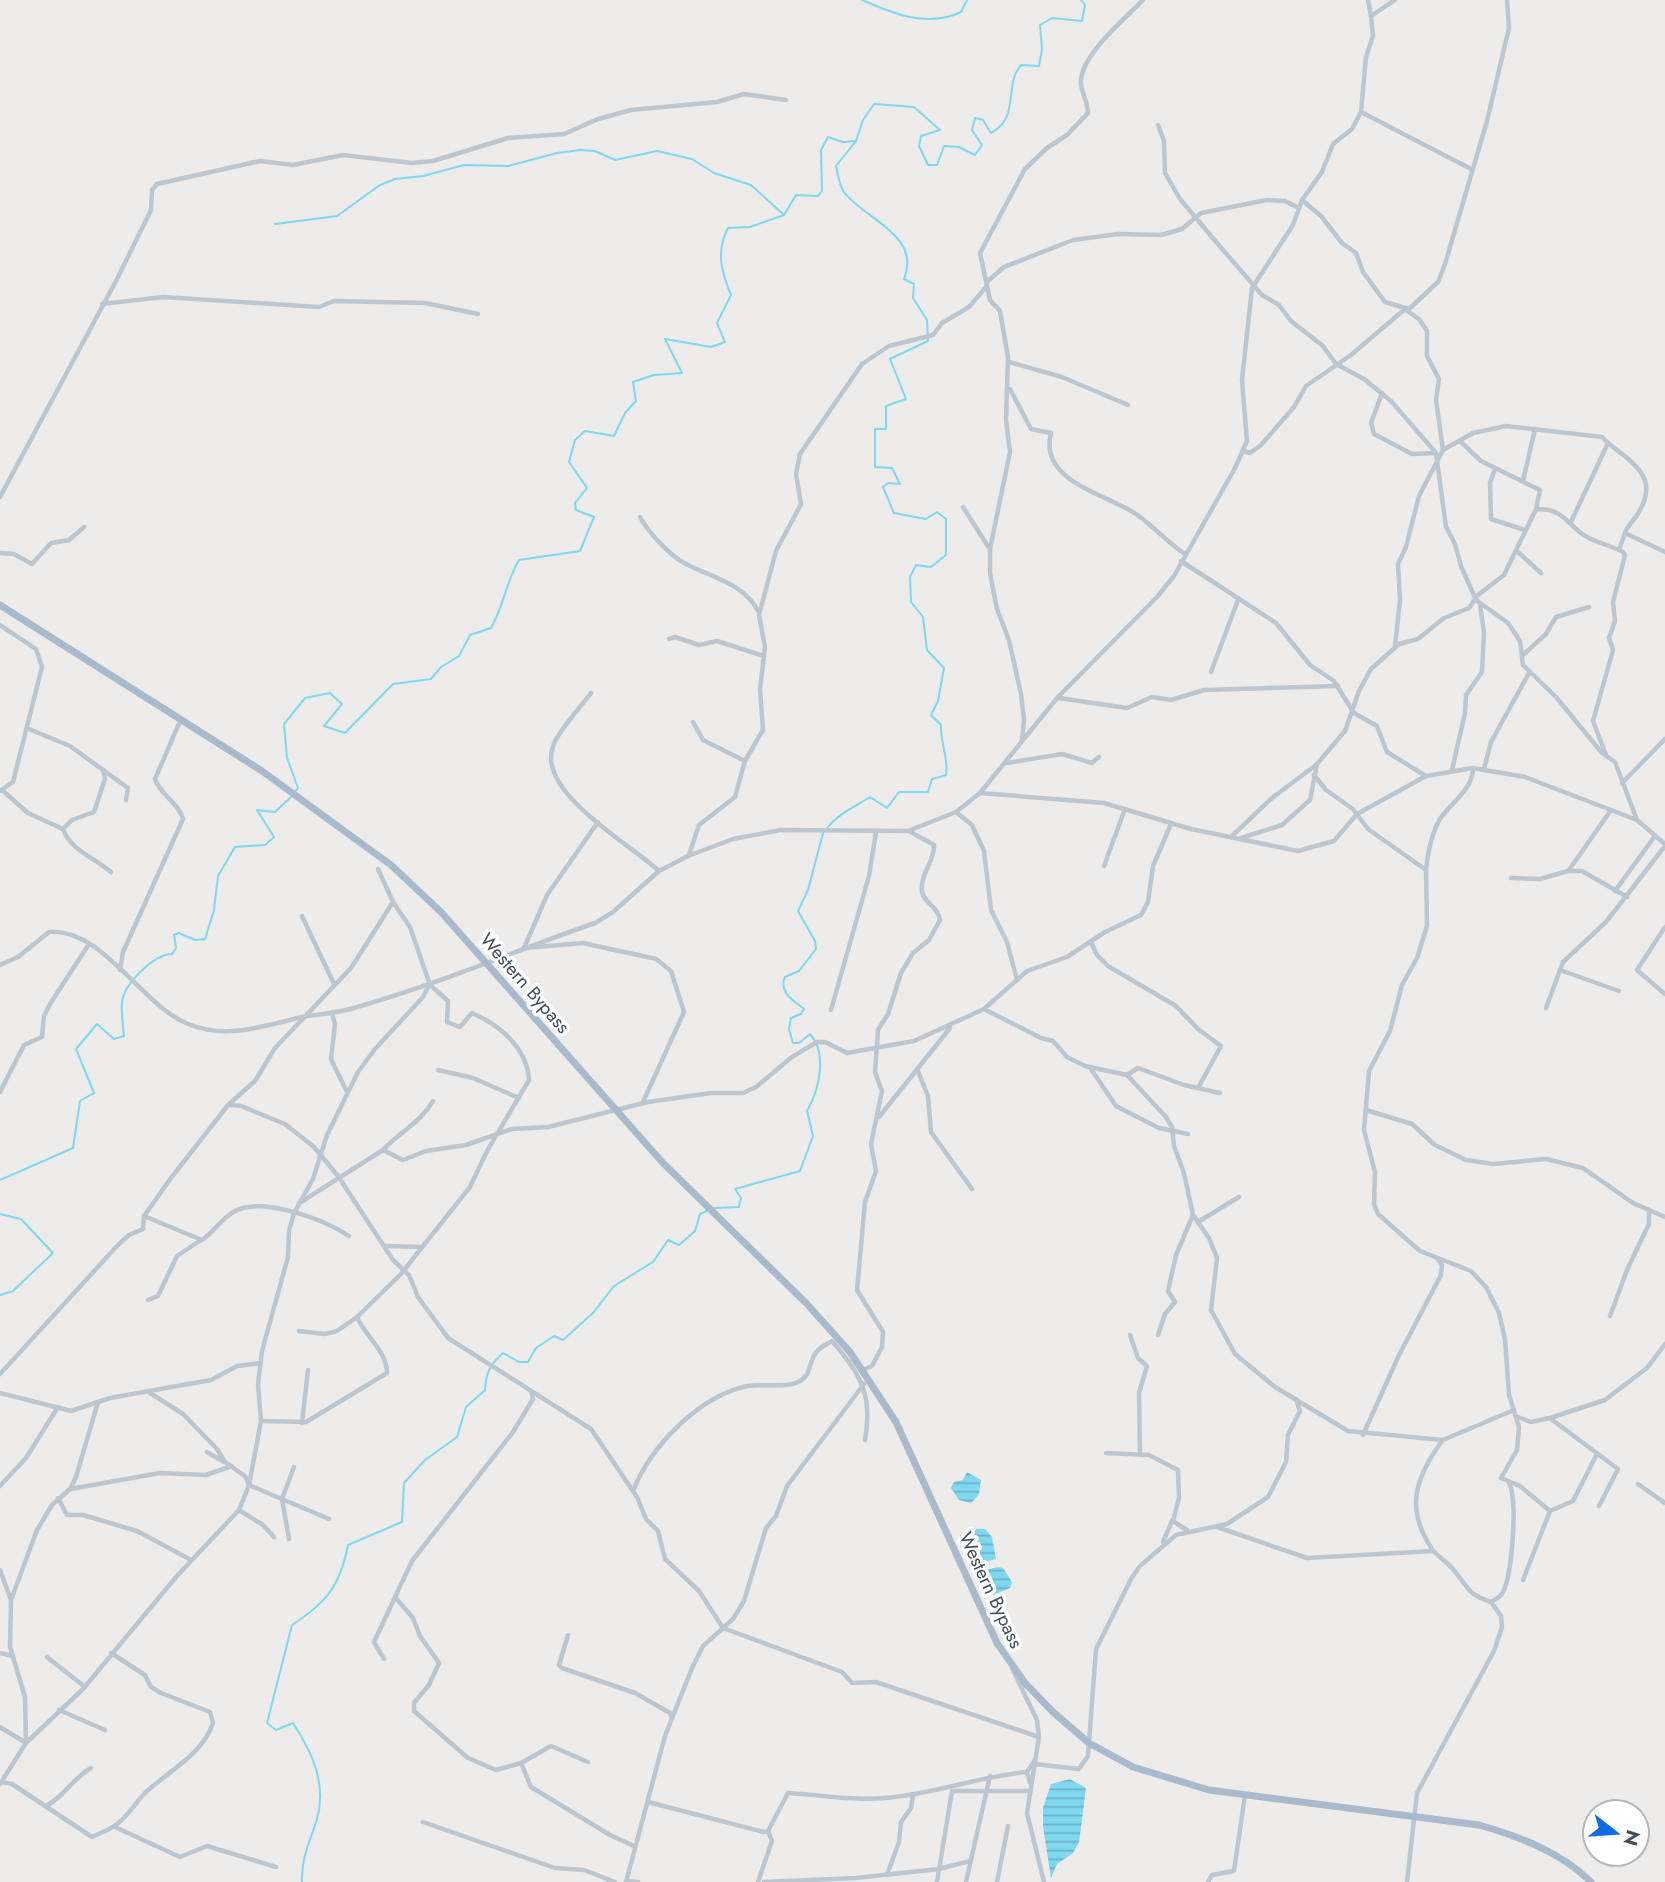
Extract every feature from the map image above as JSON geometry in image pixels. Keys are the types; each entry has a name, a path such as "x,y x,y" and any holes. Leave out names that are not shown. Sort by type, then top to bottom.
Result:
{"main road":[{"path":"0,605 181,718"},
{"name":"Western Bypass","path":"181,718 287,789 391,865 441,912 487,962 614,1110 705,1205 807,1304 863,1370 896,1422 980,1611 1011,1665 1053,1713 1089,1743 1133,1767 1175,1782 1245,1795 1454,1819 1503,1832 1556,1856 1591,1882"}],"street":[{"path":"1021,744 1024,728 1023,705 1009,640 992,590 990,549 1008,471 1009,362 1000,311 990,300 980,257 986,238 1024,169 1047,148 1068,135 1088,113 1081,83 1083,73 1100,45 1143,0"},
{"path":"0,965 18,957 49,932 61,933 89,944 186,1023 213,1032 249,1030 332,1013 430,985 606,917 659,871 688,856 733,839 769,831 908,831 956,812 980,793 1058,697 1157,597 1181,561 1243,451 1248,425 1242,380 1248,312 1255,285 1293,225 1302,200 1322,172 1333,144 1352,129 1362,112 1366,57 1373,36 1368,0"},
{"path":"1371,16 1395,0"},
{"path":"1243,451 1247,453 1262,445 1294,407 1306,386 1405,309 1441,276 1483,141 1509,27 1507,0"},
{"path":"0,497 150,210 154,186 164,180 251,162 293,165 343,155 412,163 433,161 508,138 564,135 598,119 631,110 718,102 744,94 786,100"},
{"path":"1362,112 1472,170"},
{"path":"1158,125 1164,141 1165,173 1196,217 1266,299 1284,310 1290,321 1311,341 1323,346 1336,364 1381,393 1440,452"},
{"path":"688,856 699,825 735,797 745,761 763,730 760,689 764,656 759,615 776,551 801,504 796,474 800,454 847,384 875,353 933,335 942,323 969,307 1004,267 1073,240 1118,233 1161,235 1182,229 1196,217 1210,211 1267,200 1285,201 1299,208"},
{"path":"1302,200 1358,255 1363,272 1382,300 1405,309 1426,328 1427,356 1439,376 1436,400 1442,435 1440,452 1446,527 1478,602 1484,632 1482,672 1466,695 1465,713 1452,770"},
{"path":"101,304 163,296 319,307 334,301 425,303 478,314"},
{"path":"1009,362 1062,377 1128,405"},
{"path":"1009,387 1016,406 1031,429 1051,433 1050,452 1056,463 1078,486 1138,515 1163,539 1185,554"},
{"path":"1381,393 1371,423 1374,433 1412,454 1440,452 1483,429 1506,426 1602,438 1646,477 1642,507 1625,533 1619,550"},
{"path":"1007,410 1016,406"},
{"path":"1522,481 1535,429"},
{"path":"1232,837 1272,798 1317,764 1342,737 1365,678 1395,647 1422,636 1444,618 1478,602 1509,570 1536,509 1540,490 1481,461 1460,441"},
{"path":"1571,522 1608,443"},
{"path":"1395,647 1400,600 1398,564 1409,540 1419,496 1440,452"},
{"path":"1495,469 1490,483 1491,519 1525,530"},
{"path":"963,508 990,549"},
{"path":"1536,509 1552,509 1585,536 1625,555 1614,602 1615,621 1609,638 1613,650 1593,721 1606,755"},
{"path":"640,517 648,529 678,559 746,594 759,615"},
{"path":"0,553 14,554 32,564 47,546 69,540 84,527"},
{"path":"1625,533 1665,552"},
{"path":"1518,552 1541,573"},
{"path":"1181,561 1238,600 1258,608 1276,623 1310,665 1338,686 1352,710 1377,726 1387,752 1426,776"},
{"path":"1211,671 1238,600"},
{"path":"1478,602 1508,623 1520,641 1523,665 1615,762 1637,820"},
{"path":"1523,654 1546,634 1556,617 1589,607"},
{"path":"0,625 36,649 41,658 28,728 13,782 1,791 28,813 63,829 75,849 93,857 111,872"},
{"path":"669,639 675,637 699,646 718,641 764,656"},
{"path":"1484,769 1491,742 1530,673"},
{"path":"1058,697 1127,708 1147,698 1171,700 1204,690 1338,686"},
{"path":"591,693 555,741 550,758 556,780 598,822 659,871"},
{"path":"120,970 123,952 183,819 180,811 158,788 155,779 181,718"},
{"path":"693,722 704,740 745,761"},
{"path":"28,728 69,746 128,788 126,800"},
{"path":"1622,783 1665,739"},
{"path":"1007,763 1062,754 1088,762 1099,757"},
{"path":"1241,838 1288,822 1310,800 1317,764"},
{"path":"1473,768 1472,778 1460,798 1446,811 1433,833 1426,870 1427,926 1418,958 1402,985 1390,1031 1369,1071 1364,1130 1375,1172 1376,1209 1387,1225 1420,1251 1462,1265 1486,1287 1501,1318 1508,1386 1518,1416 1531,1422 1605,1400 1647,1368 1665,1344"},
{"path":"980,793 1091,801 1171,824 1289,849 1308,849 1334,841 1357,814 1426,776 1473,768 1525,777 1637,820 1665,845 1627,897 1592,937 1563,962 1546,1008"},
{"path":"63,829 72,820 94,812 105,779 103,770"},
{"path":"1314,775 1326,790 1357,814 1368,829 1426,870"},
{"path":"1104,866 1125,809"},
{"path":"1568,871 1611,810"},
{"path":"956,812 972,825 984,850 991,910 1007,942 1017,980"},
{"path":"524,948 547,895 598,822"},
{"path":"383,1150 403,1160 426,1151 466,1145 498,1133 548,1127 642,1103 749,1091 817,1042 847,1053 909,1043 984,1009 1027,971 1061,960 1145,910 1153,866 1171,824"},
{"path":"863,1370 873,1366 884,1339 883,1332 857,1290 865,1202 875,1179 871,1144 882,1091 876,1072 878,1030 888,1014 899,977 913,953 929,940 940,920 937,910 924,898 921,889 934,845 908,831"},
{"path":"831,1010 869,876 876,832"},
{"path":"1615,891 1655,836"},
{"path":"299,1331 330,1334 357,1317 404,1269 470,1186 519,1098 528,1075 526,1061 515,1045 491,1023 472,1013 460,1027 447,1022 448,1000 430,985 410,927 393,902 377,869"},
{"path":"1511,878 1540,879 1582,870 1627,897"},
{"path":"0,1374 117,1246 129,1235 143,1229 144,1216 228,1105 255,1081 275,1048 351,968 393,902"},
{"path":"302,916 334,984"},
{"path":"1665,927 1637,970 1665,994"},
{"path":"1091,942 1097,956 1108,966 1176,1006 1198,1029 1221,1046 1198,1088"},
{"path":"524,948 570,943 594,944 656,959 671,971 684,1012 642,1103"},
{"path":"0,1092 24,1045 41,1037 44,1016 50,1004 89,944"},
{"path":"1560,970 1619,991"},
{"path":"111,1653 145,1675 151,1687 161,1693 210,1712 213,1723 201,1747 178,1763 166,1779 148,1791 114,1826 89,1836 12,1784 0,1783 26,1743 85,1687 111,1653 191,1560 239,1510 249,1485 261,1421 258,1384 261,1363 270,1317 289,1257 289,1231 295,1213 313,1179 320,1154 347,1093 374,1049 423,997 430,985"},
{"path":"984,1009 1041,1038 1053,1041 1067,1057 1091,1068 1127,1074 1138,1068 1220,1093"},
{"path":"332,1013 335,1024 331,1059 347,1093"},
{"path":"877,1119 953,1024"},
{"path":"1091,1068 1116,1106 1139,1119 1172,1132 1188,1134"},
{"path":"438,1070 473,1078 519,1098"},
{"path":"918,1071 928,1096 931,1132 972,1189"},
{"path":"1127,1074 1166,1117 1193,1214 1217,1258 1213,1315 1235,1354 1250,1369 1349,1431 1363,1434 1443,1440 1514,1410"},
{"path":"301,1202 338,1176 383,1150 404,1129 422,1119 433,1101"},
{"path":"228,1105 241,1106 285,1124 320,1154 338,1176 384,1246 404,1269 418,1297 448,1338 591,1429 633,1491 646,1519 658,1531 665,1559 699,1591 723,1628 842,1672 852,1683 876,1682 1039,1737"},
{"path":"1366,1110 1412,1125 1435,1145 1462,1159 1493,1164 1546,1159 1583,1168 1611,1189 1665,1217"},
{"path":"1198,1222 1238,1197"},
{"path":"148,1300 159,1296 177,1256 202,1240 239,1209 260,1206 295,1213 337,1228 349,1237"},
{"path":"1610,1316 1627,1270 1649,1224 1648,1210"},
{"path":"1158,1335 1165,1314 1175,1302 1168,1291 1176,1255 1193,1214"},
{"path":"144,1216 202,1240"},
{"path":"384,1246 422,1247"},
{"path":"1363,1434 1399,1355 1441,1275 1442,1265 1437,1257"},
{"path":"261,1421 302,1423 342,1403 388,1371 377,1345 368,1338 357,1317"},
{"path":"1130,1335 1138,1358 1147,1366 1139,1393 1140,1454"},
{"path":"633,1491 641,1469 654,1449 683,1421 738,1389 797,1383 806,1376 815,1353 832,1341 864,1384 867,1396 865,1440"},
{"path":"0,1393 71,1411 99,1401 149,1393 176,1384 211,1380 237,1366 261,1363"},
{"path":"302,1423 308,1370"},
{"path":"638,1882 626,1881 634,1846 673,1719 699,1651 723,1628 744,1601 766,1528 776,1516 787,1486 864,1384"},
{"path":"384,1659 374,1642 412,1561 513,1432 533,1399 531,1390"},
{"path":"149,1393 183,1414 218,1449 225,1462"},
{"path":"1295,1398 1300,1411"},
{"path":"70,1489 99,1401"},
{"path":"1035,1762 1079,1769 1088,1756 1096,1649 1131,1579 1176,1535 1216,1527 1244,1515 1273,1491 1286,1462 1289,1431 1300,1411 1308,1407 1314,1408"},
{"path":"0,1486 26,1458 58,1408"},
{"path":"1518,1416 1517,1450 1501,1478 1520,1486 1550,1511"},
{"path":"1550,1418 1618,1469 1599,1506"},
{"path":"1407,1882 1417,1793 1453,1730 1500,1637 1501,1616 1491,1602 1468,1592 1450,1566 1433,1551 1416,1517 1416,1496 1426,1467 1443,1440"},
{"path":"207,1452 233,1466 245,1476 249,1485 329,1519"},
{"path":"1106,1453 1127,1456 1140,1454 1158,1459 1178,1470 1178,1498 1163,1545"},
{"path":"1523,1580 1550,1511 1573,1501 1597,1454"},
{"path":"26,1743 25,1697 10,1647 11,1600 37,1530 58,1498 70,1489 160,1473 206,1475 233,1466"},
{"path":"289,1539 282,1499 294,1467"},
{"path":"1491,1602 1500,1597 1506,1582 1516,1502 1509,1482"},
{"path":"1638,1485 1665,1503"},
{"path":"58,1498 66,1515 83,1515 137,1531 191,1560"},
{"path":"239,1510 263,1525 274,1537"},
{"path":"1172,1521 1188,1531"},
{"path":"1216,1527 1303,1557 1433,1551"},
{"path":"0,1570 11,1600"},
{"path":"395,1597 413,1618 420,1636 439,1664 429,1685 414,1703 414,1711 468,1758 496,1770 521,1763 551,1746 588,1762"},
{"path":"568,1635 559,1664 562,1668 635,1693 670,1713 673,1719"},
{"path":"0,1653 13,1656"},
{"path":"47,1657 85,1687"},
{"path":"1011,1665 1020,1690 1036,1716 1039,1737 1030,1789 1028,1821 1044,1882"},
{"path":"60,1710 105,1730"},
{"path":"0,1727 26,1743"},
{"path":"758,1882 772,1841 768,1831 788,1793 848,1799 913,1795 990,1776 1027,1772 1035,1762"},
{"path":"521,1763 531,1787 610,1835 634,1846"},
{"path":"45,1806 52,1804 74,1779 91,1768"},
{"path":"1027,1772 1030,1789"},
{"path":"966,1882 990,1776"},
{"path":"937,1882 952,1791 1030,1789"},
{"path":"887,1875 899,1842 901,1822 911,1808 913,1795"},
{"path":"1208,1882 1212,1875 1234,1871 1245,1795"},
{"path":"648,1802 768,1831"},
{"path":"423,1822 555,1868 584,1870 615,1882"},
{"path":"114,1826 171,1854 188,1855 207,1846 276,1867"},
{"path":"997,1882 1008,1826"},
{"path":"764,1882 887,1875 939,1869 970,1861"}],"water":[{"path":"967,1472 981,1480 979,1494 971,1503 959,1500 951,1488 954,1482 963,1480"},
{"path":"976,1529 985,1529 992,1537 996,1559 983,1562 972,1537"},
{"path":"1003,1568 1012,1582 1010,1588 993,1595 985,1570"},
{"path":"1070,1779 1086,1788 1079,1842 1073,1853 1057,1864 1051,1878 1043,1808 1051,1784"}],"waterway":[{"path":"862,0 899,14 924,19 949,17 961,12 967,0"},
{"path":"294,793 298,788 287,758 284,724 305,698 330,693 342,704 324,726 345,733 393,684 431,679 441,667 459,656 470,635 491,628 519,560 580,551 594,517 576,510 575,503 587,488 569,462 575,440 585,431 614,436 625,413 636,401 633,382 654,375 682,373 665,339 711,347 725,342 717,323 731,295 721,261 722,245 728,228 750,227 784,215 796,195 818,196 822,191 821,150 828,137 843,142 856,141 863,120 874,104 914,107 940,130 921,136 919,146 928,165 937,165 944,146 959,147 975,155 982,145 972,130 975,118 983,120 991,133 1000,126 1006,119 1013,82 1021,65 1039,66 1042,49 1040,25 1052,18 1082,21 1085,5 1081,0"},
{"path":"827,828 841,814 870,797 887,808 899,792 928,792 932,779 946,775 947,768 941,725 931,715 938,701 944,668 927,650 923,617 911,602 910,577 916,565 931,567 946,555 946,519 937,512 926,519 894,513 883,487 888,483 900,484 892,468 875,467 875,429 886,429 886,406 906,399 890,359 928,341 927,320 913,298 914,284 904,279 907,264 905,251 898,239 853,202 841,186 836,166 856,141"},
{"path":"275,224 337,216 380,185 395,179 423,176 464,165 508,166 580,150 595,151 615,160 657,151 692,159 714,173 751,185 784,215"},
{"path":"0,1180 73,1148 80,1101 94,1093 76,1049 97,1024 114,1039 124,1036 122,1002 128,987 149,964 172,954 176,948 174,935 179,933 195,940 205,939 214,910 218,876 235,847 265,845 274,837 257,810 275,812 291,797"},
{"path":"714,1208 739,1207 741,1198 735,1189 800,1171 813,1136 807,1111 818,1083 819,1052 810,1034 799,1043 793,1043 789,1029 791,1018 801,1014 804,1009 788,996 783,982 785,977 799,971 816,949 815,941 798,911 808,890 823,833"},
{"path":"302,1882 304,1858 320,1806 319,1781 312,1757 293,1723 276,1730 267,1723 292,1625 314,1609 330,1592 341,1572 348,1545 402,1522 404,1483 425,1460 457,1437 466,1407 485,1390 492,1365 503,1353 519,1362 528,1362 536,1348 554,1336 563,1340 593,1313 614,1286 653,1262 668,1240 679,1245 695,1231 700,1214 709,1210"},
{"path":"0,1214 21,1219 53,1253 13,1291 0,1295"}]}
